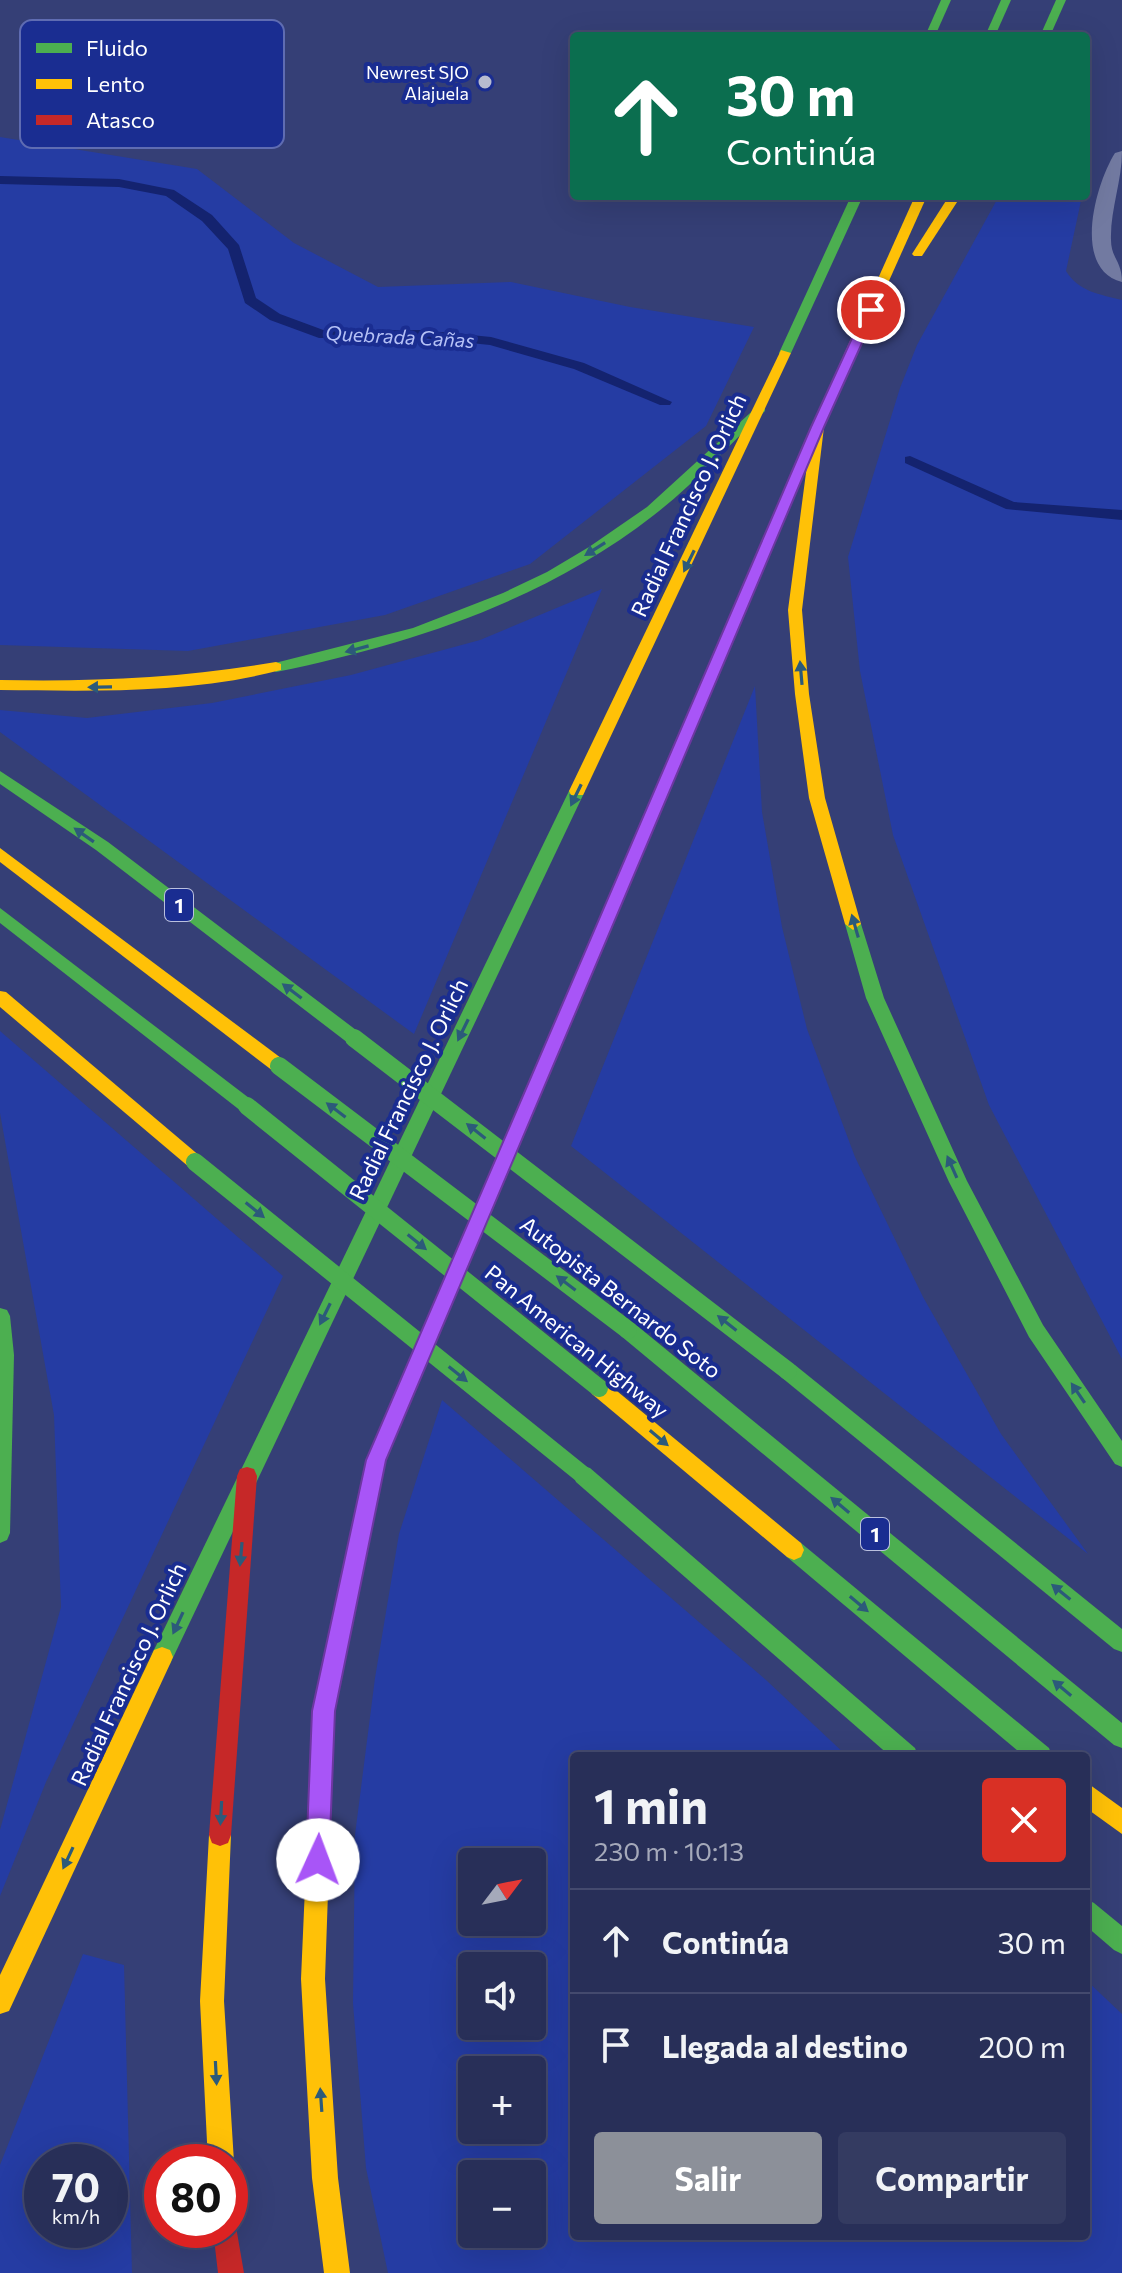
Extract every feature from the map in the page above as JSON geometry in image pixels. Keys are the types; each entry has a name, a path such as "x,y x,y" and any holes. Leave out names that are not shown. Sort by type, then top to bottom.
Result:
{"main road":[{"path":"932,32 946,0"},
{"path":"992,32 1006,0"},
{"path":"1047,32 1061,0"},
{"name":"Radial Francisco J. Orlich","path":"0,2002 247,1476 760,408 855,200"},
{"path":"337,2273 325,2178 313,1979 323,1711 376,1460 818,427 919,200"},
{"path":"846,367 952,200"},
{"path":"0,685 106,687 191,679 355,651 436,625 519,592 592,552 635,523 670,493 760,408"},
{"path":"818,427 795,610 802,694 817,798 875,998 958,1182 1036,1331 1122,1458"},
{"name":"Autopista Bernardo Soto","path":"0,776 102,846 788,1371 1122,1642"},
{"name":"Autopista Bernardo Soto","path":"0,854 628,1330 1122,1737"},
{"name":"Pan American Highway","path":"0,914 247,1106 599,1388 1036,1752"},
{"path":"0,997 195,1162 583,1475 902,1752"},
{"path":"0,1316 4,1355 0,1533"},
{"path":"220,2144 212,2001 223,1776 247,1476"},
{"path":"1090,1796 1122,1823"},
{"path":"1090,1914 1122,1942"},
{"path":"228,2248 231,2273"}],"lane":[{"path":"1122,157 1113,172 1116,195 1100,246 1110,264 1122,276"}],"shaded area":[{"path":"0,137 20,140 20,148 68,148 197,169 294,243 378,287 511,282 630,307 754,327 706,426 530,564 385,615 188,651 0,645"},
{"path":"997,200 1081,200 1066,271 1083,288 1122,300 1122,1359 989,1105 893,835 860,671 848,557 900,388 917,345"},
{"path":"602,589 414,1034 0,732 0,710 87,718 212,703 351,675 480,640"},
{"path":"755,686 762,812 782,927 807,1029 855,1157 923,1297 1001,1434 1088,1554 571,1146"},
{"path":"0,1031 283,1276 46,1782 0,1896 0,1830 61,1607 54,1415 0,1113"},
{"path":"442,1400 766,1680 843,1752 570,1752 570,2240 1090,2240 1090,1984 1122,2014 1122,2273 388,2273 366,2168 353,2003 355,1835 375,1678 399,1534"},
{"path":"83,1954 124,1965 132,2273 0,2273 0,2165"}],"waterway":[{"name":"Quebrada Cañas","path":"0,180 119,183 170,193 207,218 234,248 250,300 275,317 324,335 421,334 491,341 579,366 665,402"},
{"name":"Quebrada Cañas","path":"910,460 1011,506 1122,515"}],"traffic: fast":[{"path":"932,32 946,0"},
{"path":"992,32 1006,0"},
{"path":"1047,32 1061,0"},
{"path":"785,353 855,200"},
{"path":"276,667 418,631 463,615 551,575 652,510 760,408"},
{"path":"527,1107 826,408"},
{"path":"0,776 102,846 354,1038"},
{"path":"162,1657 577,791"},
{"path":"0,914 247,1106"},
{"path":"853,924 875,998 958,1182 1036,1331 1122,1458"},
{"path":"354,1038 788,1371"},
{"path":"279,1066 628,1330"},
{"path":"247,1106 599,1388"},
{"path":"195,1162 583,1475"},
{"path":"0,1316 4,1355 0,1533"},
{"path":"628,1330 1122,1737"},
{"path":"788,1371 1122,1642"},
{"path":"322,1750 323,1711 376,1460"},
{"path":"583,1475 902,1752"},
{"path":"794,1550 1036,1752"},
{"path":"1090,1914 1122,1942"}],"traffic: slow":[{"path":"826,408 919,200"},
{"path":"918,254 952,200"},
{"path":"577,791 785,353"},
{"path":"818,427 795,610 802,694 817,798 853,924"},
{"path":"0,685 139,684 208,678 276,667"},
{"path":"0,854 279,1066"},
{"path":"0,997 195,1162"},
{"path":"376,1460 527,1107"},
{"path":"599,1388 794,1550"},
{"path":"0,2002 162,1657"},
{"path":"322,1750 313,1979 325,2178 337,2273"},
{"path":"1090,1796 1122,1823"},
{"path":"220,1835 212,2001 220,2144"}],"traffic: jam":[{"path":"220,1835 247,1476"},
{"path":"228,2248 231,2273"}],"place":[{"name":"Newrest SJO Alajuela","path":"485,82"}],"route":[{"path":"318,1860 323,1711 376,1460 818,427 871,310"}]}
